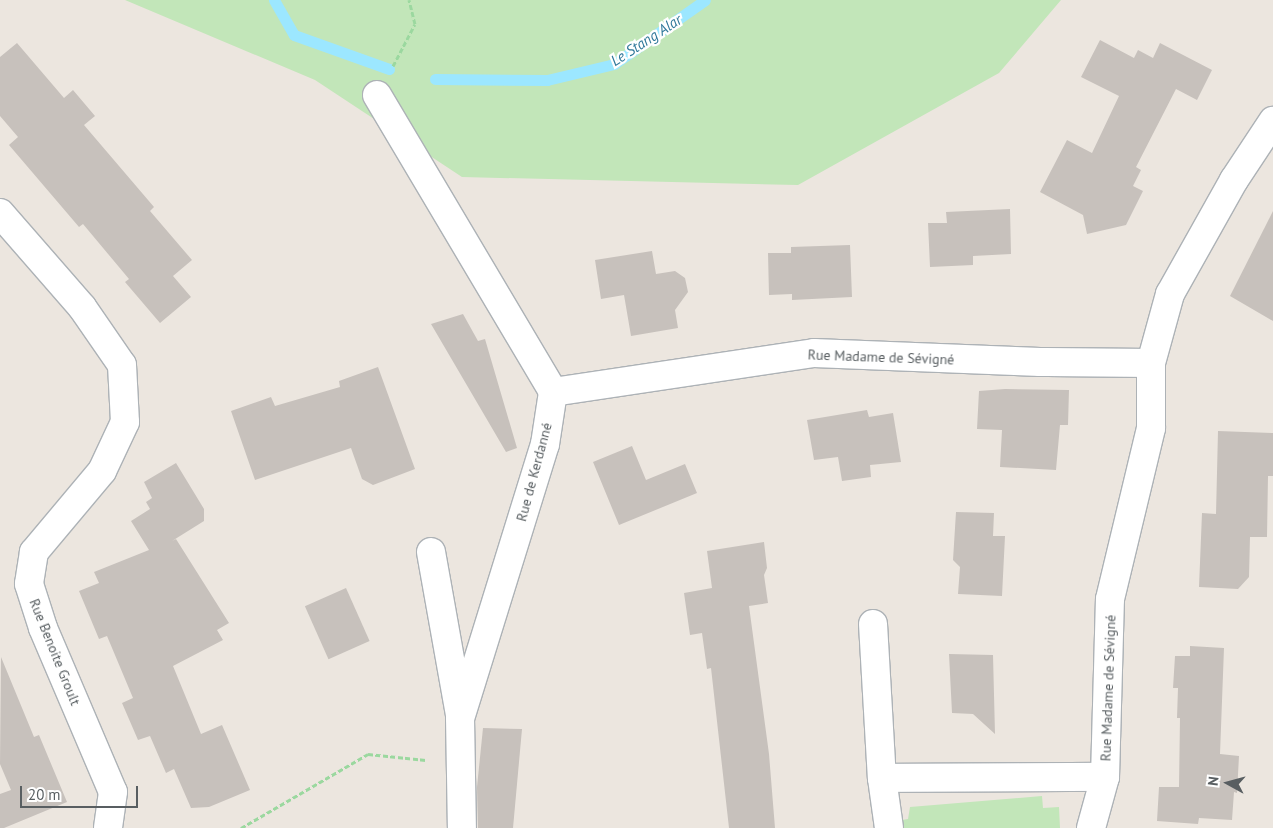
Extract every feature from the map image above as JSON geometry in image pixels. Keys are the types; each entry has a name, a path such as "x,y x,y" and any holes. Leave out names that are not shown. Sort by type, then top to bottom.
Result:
{"street":[{"path":"377,96 553,392"},
{"name":"Rue Madame de Sévigné","path":"1091,828 1105,777 1110,599 1150,428 1151,363 1170,294 1234,180 1273,121"},
{"name":"Rue Benoite Groult","path":"0,213 82,307 122,365 125,422 102,471 34,552 29,584 42,628 113,792 108,828"},
{"name":"Rue Madame de Sévigné","path":"553,392 814,353 1040,362 1151,363"},
{"name":"Rue de Kerdanné","path":"462,828 460,718 545,444 553,392"},
{"path":"431,552 460,718"},
{"path":"873,624 882,778 888,828"},
{"name":"Rue Madame de Sévigné","path":"882,778 1105,777"}],"path":[{"path":"377,96 415,24 409,0"},
{"path":"241,828 368,754 423,758 461,784"}],"green space":[{"path":"125,0 1061,0 999,73 798,185 462,177 315,80"},
{"path":"1042,796 1043,808 1059,807 1060,828 897,828 896,821 908,819 910,807"}],"building":[{"path":"1100,40 1134,58 1138,50 1153,58 1160,43 1212,70 1197,100 1176,89 1136,167 1141,170 1133,186 1143,191 1126,225 1087,234 1083,215 1040,192 1067,140 1092,153 1119,96 1081,77"},
{"path":"17,43 64,98 73,90 95,116 84,125 154,207 150,211 192,260 173,276 191,297 160,323 125,282 129,279 83,224 79,227 9,145 18,137 0,116 0,57"},
{"path":"1010,209 1011,254 973,256 973,265 930,267 928,223 947,223 946,212"},
{"path":"1273,211 1273,321 1230,296"},
{"path":"850,245 852,297 792,300 792,294 769,295 768,253 791,253 791,247"},
{"path":"652,251 656,274 675,271 685,278 688,292 675,310 678,328 631,336 624,295 601,299 595,260"},
{"path":"463,314 478,341 485,339 517,448 506,452 431,324"},
{"path":"378,367 415,469 373,485 362,479 351,448 255,480 231,411 271,397 275,406 340,387 339,381"},
{"path":"1005,389 1069,390 1068,425 1060,425 1056,470 1000,467 1002,430 977,429 979,391"},
{"path":"867,410 869,417 893,413 901,462 870,465 871,477 842,481 838,457 814,460 807,420"},
{"path":"1218,431 1273,433 1273,476 1268,476 1267,537 1250,537 1249,577 1238,589 1199,587 1202,513 1216,514"},
{"path":"632,446 646,480 685,464 697,493 619,525 593,462"},
{"path":"176,463 204,509 204,521 172,541 176,539 229,623 217,630 223,640 173,666 201,734 222,725 250,790 209,807 191,808 174,769 166,773 150,736 138,740 122,703 133,698 107,636 99,639 79,591 99,583 94,572 149,550 131,521 150,509 146,502 152,498 144,482"},
{"path":"956,512 994,513 993,536 1005,536 1002,596 958,594 960,567 953,560"},
{"path":"764,542 767,568 764,575 768,603 749,606 769,754 775,828 729,828 711,668 707,669 702,633 690,635 684,593 712,588 707,551"},
{"path":"346,588 370,641 328,659 305,606"},
{"path":"1190,646 1224,648 1220,754 1239,756 1237,793 1234,792 1232,820 1199,818 1198,824 1157,821 1159,787 1179,787 1180,718 1177,718 1178,688 1173,688 1175,656 1190,656"},
{"path":"949,654 993,655 995,734 973,714 952,713"},
{"path":"1,657 34,737 39,735 67,802 4,828 0,828 0,794 11,790 0,764"},
{"path":"483,728 522,729 513,828 478,828 477,787"}],"waterway":[{"name":"Le Stang Alar","path":"274,0 294,35 389,69"},
{"name":"Le Stang Alar","path":"435,79 547,80 614,64 705,0"}]}
